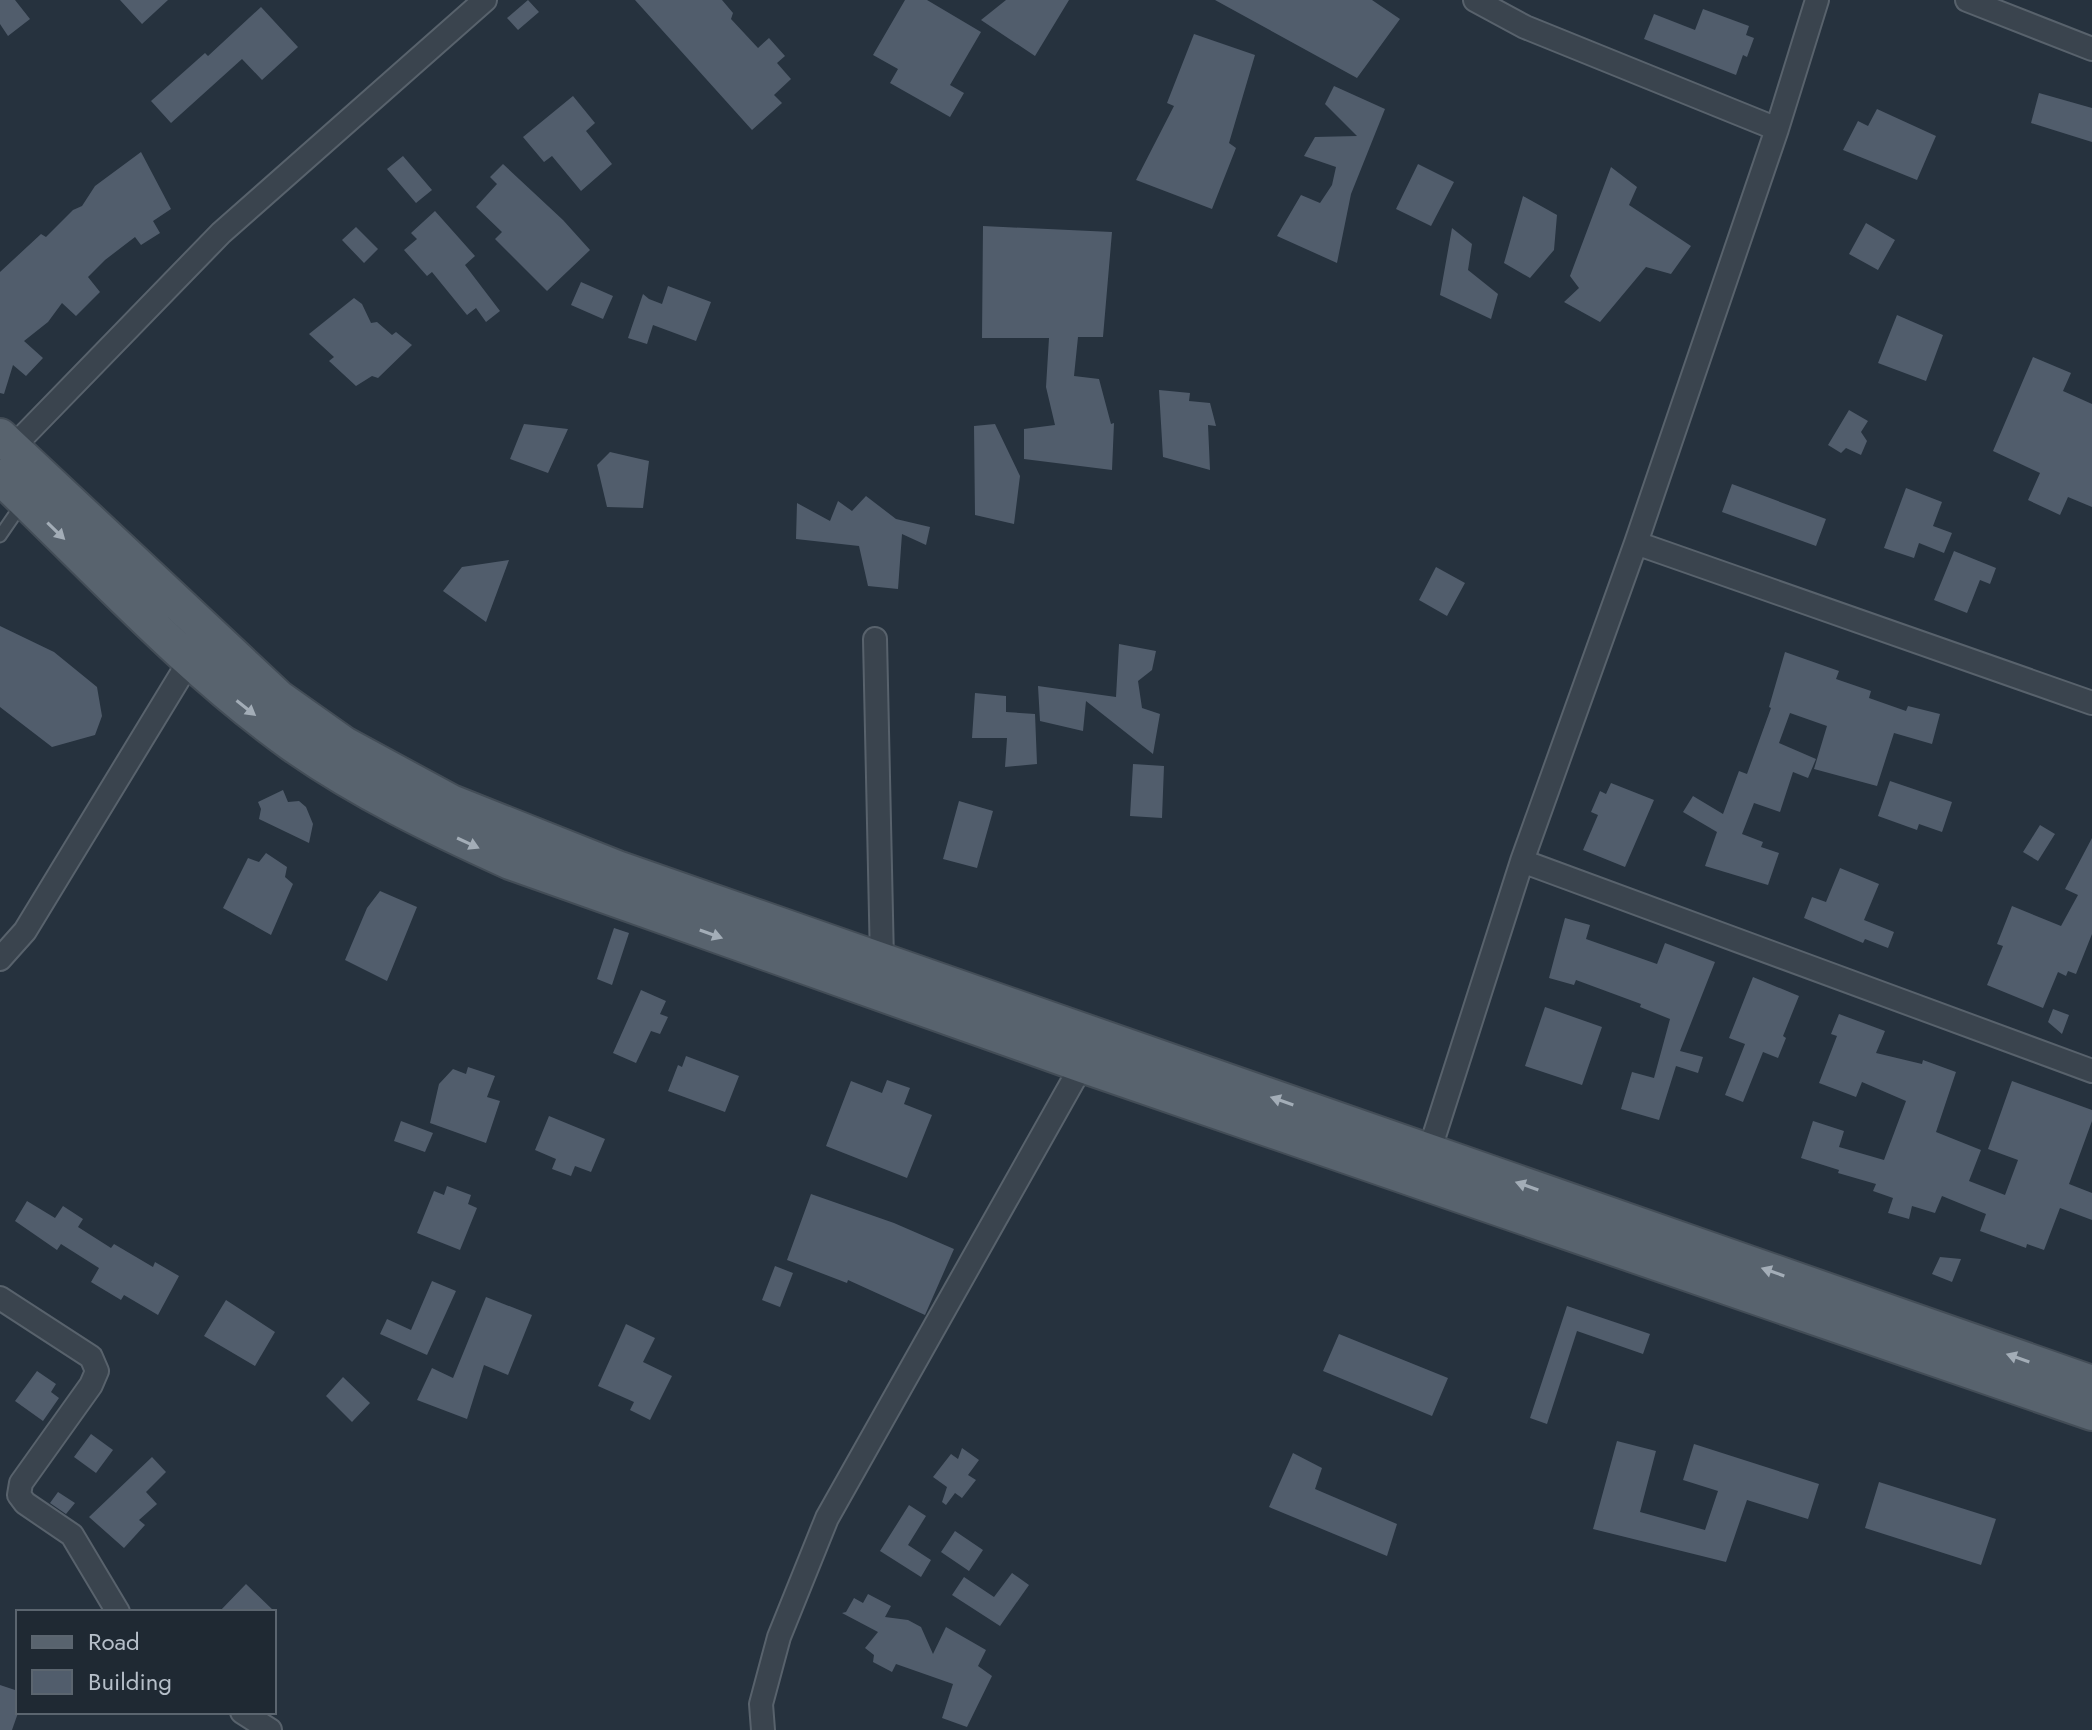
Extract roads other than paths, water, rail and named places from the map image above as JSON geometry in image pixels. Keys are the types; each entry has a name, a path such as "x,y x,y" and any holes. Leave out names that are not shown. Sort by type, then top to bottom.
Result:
{"main road":[{"path":"9,465 190,660 291,744 355,785 426,823 510,862 1429,1152 2092,1383"},
{"path":"9,465 279,698 344,744 451,802 878,976 1082,1065 2092,1413"}],"street":[{"path":"9,465 221,233 485,0"},
{"path":"1475,0 1525,27 1777,129"},
{"path":"1429,1152 1522,861 1636,543 1777,129 1817,0"},
{"path":"1967,0 2092,49"},
{"path":"1636,543 2092,703"},
{"path":"875,639 878,976"},
{"path":"0,959 25,931 190,660"},
{"path":"1522,861 2092,1071"},
{"path":"763,1730 761,1704 779,1637 827,1518 1082,1065"},
{"path":"0,1298 91,1357 97,1371 91,1385 21,1483 19,1495 25,1503 72,1535 117,1610"},
{"path":"245,1714 270,1730"}],"lane":[{"path":"0,536 9,465"}]}
